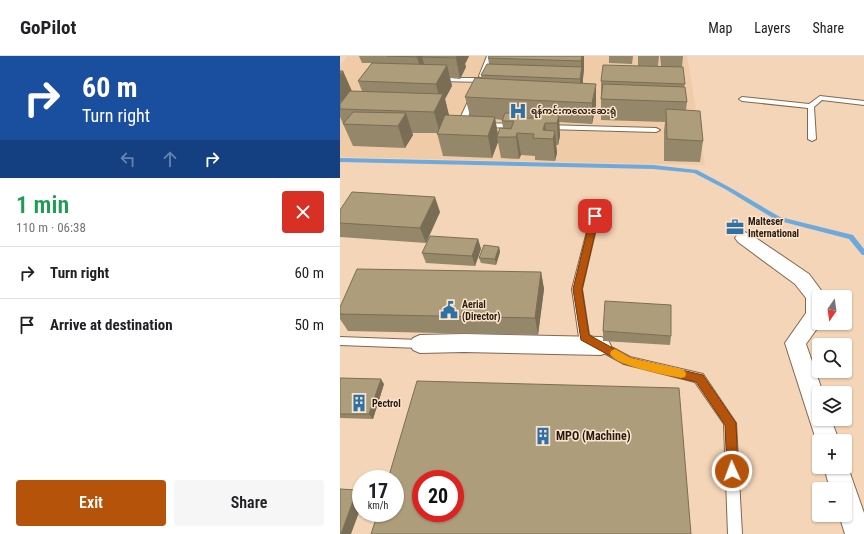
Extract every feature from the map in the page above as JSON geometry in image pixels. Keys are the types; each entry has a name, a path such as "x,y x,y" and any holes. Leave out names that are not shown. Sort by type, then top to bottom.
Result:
{"street":[{"path":"744,238 802,279 816,297 816,315 795,343 812,395"},
{"path":"420,344 464,343 601,346"},
{"path":"852,516 858,534"}],"lane":[{"path":"469,125 480,80 490,56"},
{"path":"433,79 495,81"},
{"path":"742,99 811,106 820,98 864,103"},
{"path":"811,106 812,139"},
{"path":"458,133 469,125 524,126"},
{"path":"539,127 656,130"},
{"path":"595,216 578,289 584,337 628,361 699,378 730,423 735,534"},
{"path":"340,342 420,344"}],"shaded area":[{"name":"ရန်ကင်းကလေးဆေးရုံ","path":"348,56 687,56 705,165 340,157 340,66"}],"building":[{"path":"387,56 417,56 417,57"},
{"path":"457,56 456,58 422,57"},
{"path":"489,56 582,56 581,61 488,58"},
{"path":"372,63 447,65 436,84 358,81"},
{"path":"487,64 582,67 580,79 481,75"},
{"path":"603,65 683,67 685,84 601,81"},
{"path":"475,78 596,84 592,103 465,97"},
{"path":"603,84 685,87 687,102 601,99"},
{"path":"350,91 443,94 434,112 340,109 340,104"},
{"path":"666,109 700,111 703,141 667,139"},
{"path":"353,112 406,113 398,126 343,124"},
{"path":"505,113 524,113 522,118 537,118 539,114 559,115 557,123 545,123 543,130 555,131 553,139 533,138 534,134 517,133 516,137 497,137 500,128 511,129 514,121 502,121"},
{"path":"445,115 495,117 488,136 437,134"},
{"path":"352,192 435,197 420,228 340,223 340,210"},
{"path":"430,236 478,239 472,256 422,253"},
{"path":"484,245 499,247 495,259 479,258"},
{"path":"357,269 541,272 535,318 340,314 340,307"},
{"path":"605,301 671,305 671,336 603,331"},
{"name":"Pectrol","path":"340,378 381,379 369,414 340,414"},
{"name":"MPO (Machine)","path":"417,381 679,388 691,534 371,534 375,522 404,522 404,470 391,470"},
{"path":"340,489 352,490 352,504 340,534"}],"waterway":[{"path":"340,160 653,167 695,171 727,188 778,219 851,237 864,253"}],"slow traffic":[{"path":"615,354 628,361 681,374"}],"place":[{"name":"ရန်ကင်းကလေးဆေးရုံ","path":"518,111"},
{"name":"Malteser International","path":"735,227"},
{"name":"Aerial (Director)","path":"449,310"},
{"name":"Pectrol","path":"359,403"},
{"name":"MPO (Machine)","path":"543,436"}],"route":[{"path":"595,216 578,289 584,337 628,361 699,378 730,423 732,471"}]}
